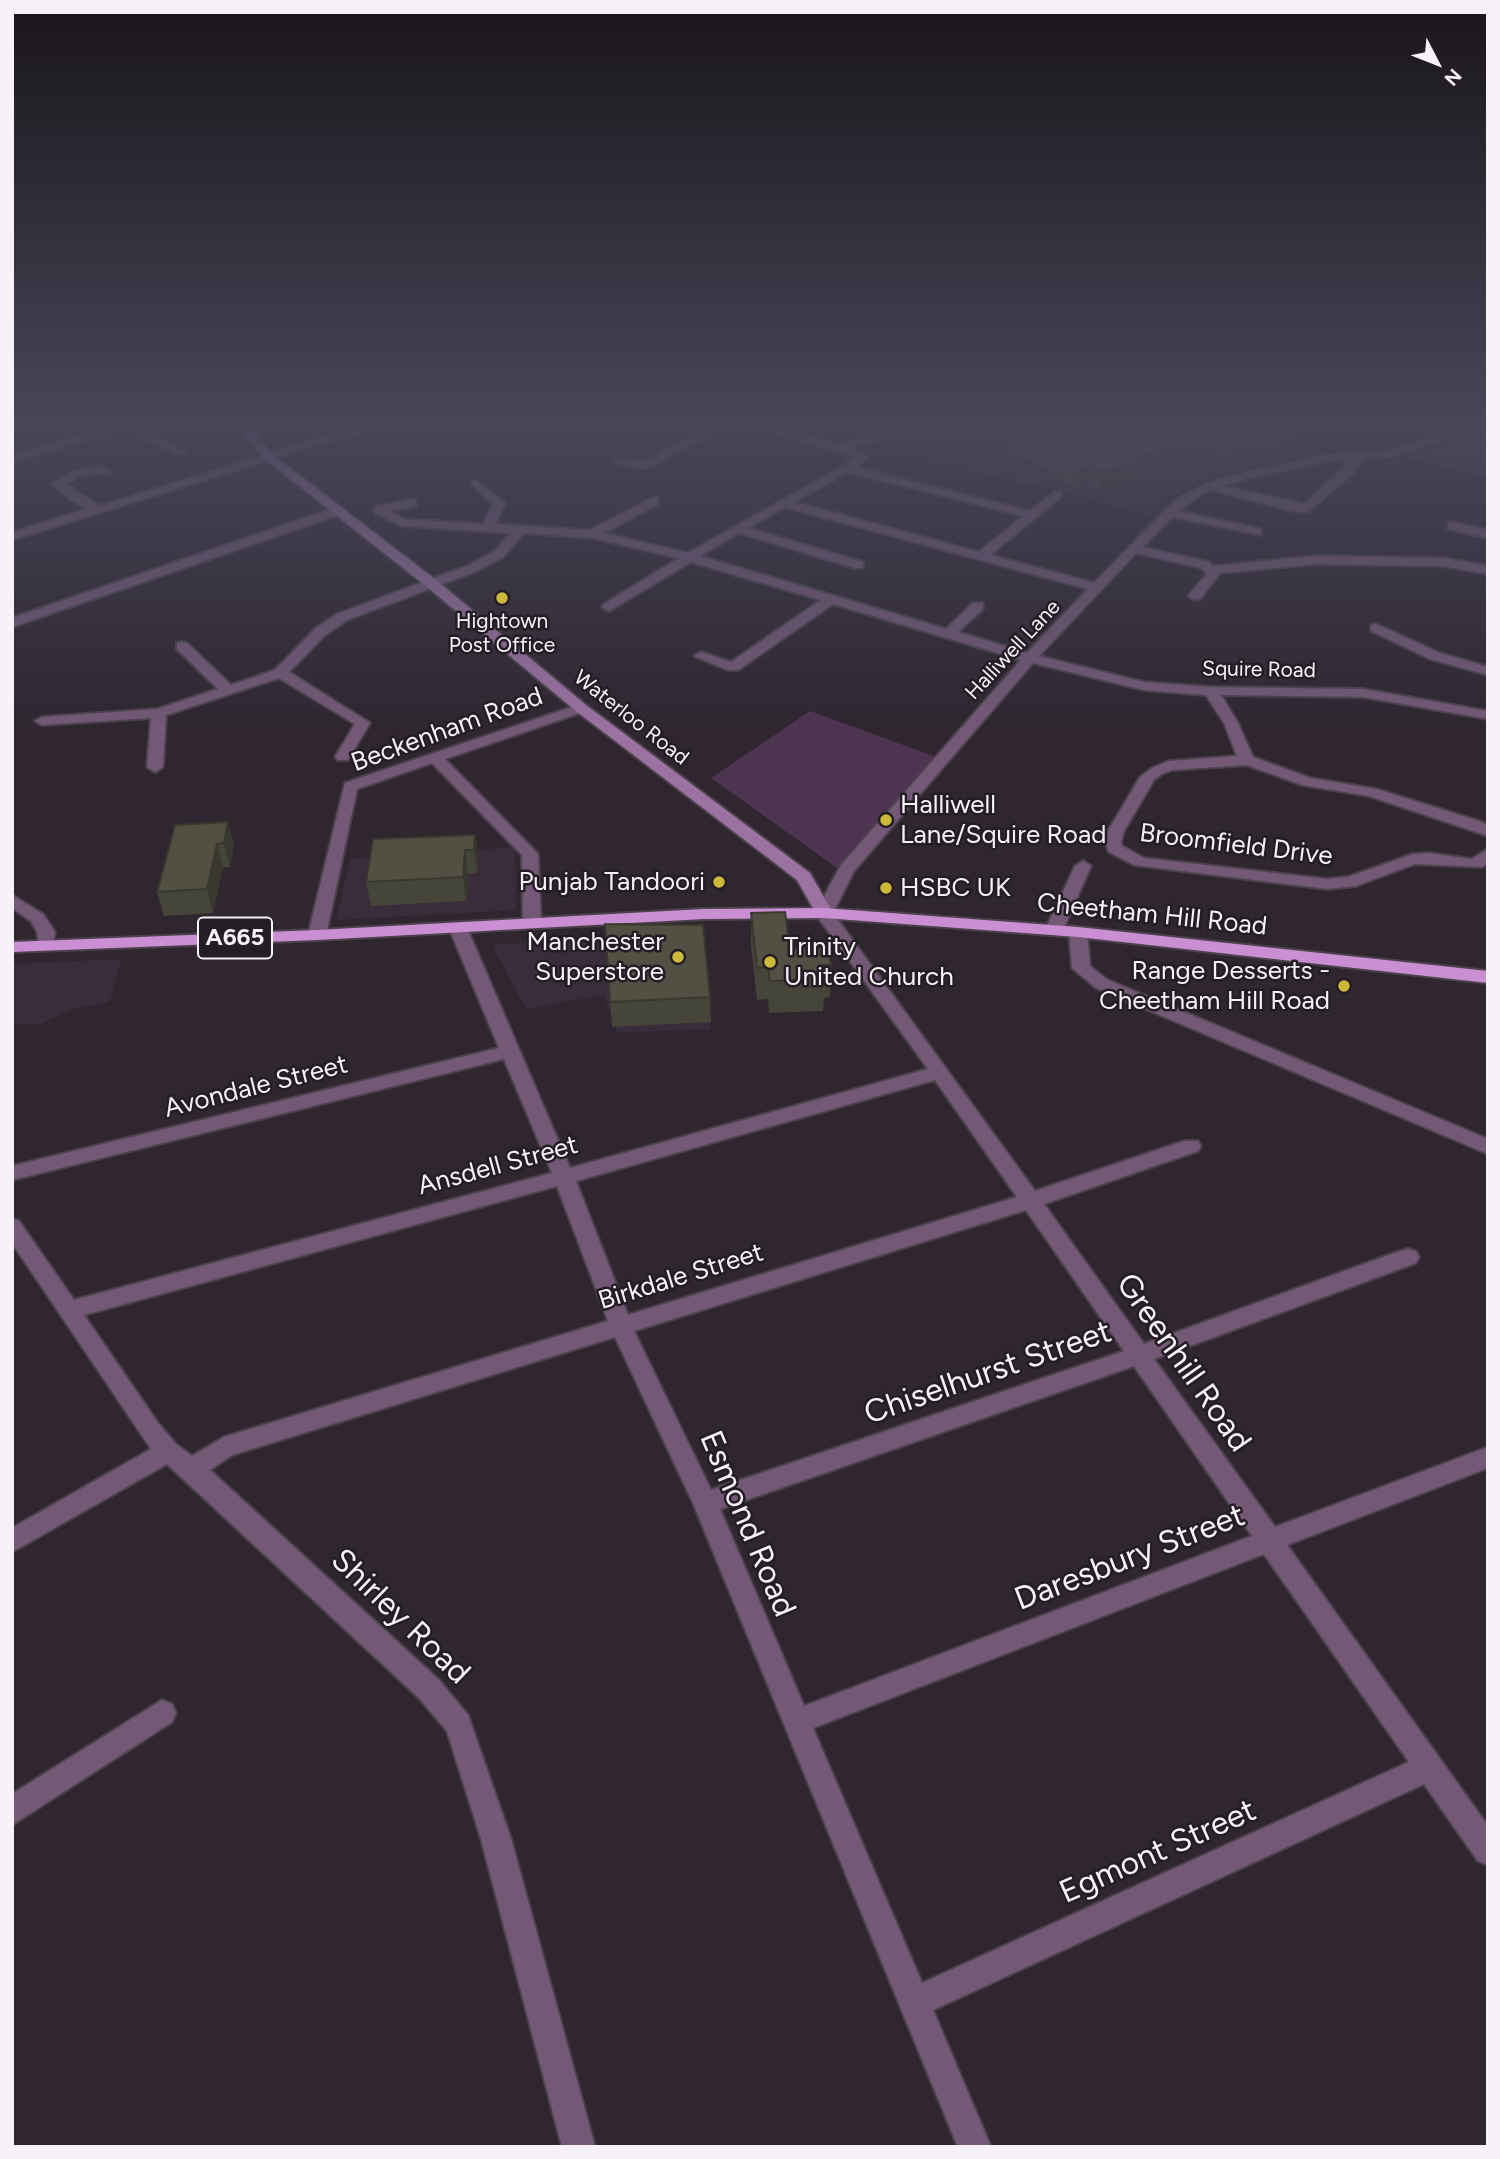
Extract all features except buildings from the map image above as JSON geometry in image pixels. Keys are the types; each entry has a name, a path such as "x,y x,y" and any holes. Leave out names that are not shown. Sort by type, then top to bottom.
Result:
{"highway":[{"name":"Cheetham Hill Road","path":"12,947 317,935 704,914 824,913 1078,932 1488,976"}],"main road":[{"name":"Waterloo Road","path":"359,528 431,583 582,708 804,877 824,913"}],"street":[{"path":"12,536 39,528"},
{"path":"12,623 288,528"},
{"name":"Squire Road","path":"483,528 592,534 692,557 1030,659 1144,686 1211,691 1363,693 1482,714"},
{"path":"592,534 604,528"},
{"path":"875,528 1099,588"},
{"path":"981,556 1015,528"},
{"name":"Halliwell Lane","path":"824,913 846,869 1030,659 1155,528"},
{"path":"1237,528 1257,532"},
{"path":"1460,528 1488,534"},
{"path":"42,721 159,713 280,673 320,632 342,617 473,568 492,558 521,529"},
{"path":"610,607 738,529 859,565"},
{"path":"1134,549 1205,565 1214,574 1195,596"},
{"path":"1210,570 1315,560 1443,562 1488,570"},
{"path":"701,656 733,667 830,600"},
{"path":"948,634 978,606"},
{"path":"1376,628 1435,656 1488,671"},
{"path":"182,646 229,691"},
{"path":"280,673 363,723 343,757"},
{"path":"1211,691 1231,723 1241,751 1248,760"},
{"path":"1482,714 1488,696"},
{"name":"Beckenham Road","path":"317,935 350,786 582,708"},
{"path":"155,767 159,713"},
{"path":"435,758 530,853 532,922"},
{"name":"Broomfield Drive","path":"1488,831 1371,792 1307,782 1248,760 1169,766 1157,771 1148,777 1116,831 1113,842 1115,849 1140,862 1339,884 1413,859 1476,863 1488,854"},
{"path":"1054,930 1083,866"},
{"path":"12,900 37,918 46,932 46,946"},
{"name":"Greenhill Road","path":"824,913 940,1072 1267,1541 1488,1851"},
{"name":"Esmond Road","path":"458,928 564,1177 620,1324 705,1503 975,2147"},
{"path":"1078,932 1081,968 1102,984 1488,1147"},
{"name":"Avondale Street","path":"12,1173 511,1051"},
{"name":"Ansdell Street","path":"69,1310 564,1177 940,1072"},
{"name":"Birkdale Street","path":"192,1469 224,1447 1030,1201 1191,1146"},
{"name":"Shirley Road","path":"12,1226 150,1430 168,1451 192,1469 429,1689 458,1724 496,1839 579,2147"},
{"name":"Chiselhurst Street","path":"705,1503 1139,1355 1409,1257"},
{"path":"12,1541 168,1451"},
{"name":"Daresbury Street","path":"796,1722 1488,1457"},
{"path":"12,1811 162,1713"},
{"name":"Egmont Street","path":"915,2001 1429,1767"}],"shaded area":[{"path":"810,711 936,757 837,868 711,778"},
{"path":"515,847 516,910 336,920 350,859"},
{"path":"704,930 711,1029 618,1033 604,995 526,1009 492,945"},
{"path":"121,959 110,1002 73,1009 40,1024 12,1025 12,964"}],"place":[{"name":"Hightown Post Office","path":"502,598"},
{"name":"Halliwell Lane/Squire Road","path":"886,820"},
{"name":"Punjab Tandoori","path":"719,882"},
{"name":"HSBC UK","path":"886,888"},
{"name":"Manchester Superstore","path":"678,957"},
{"name":"Trinity United Church","path":"770,962"},
{"name":"Range Desserts - Cheetham Hill Road","path":"1344,986"}]}
